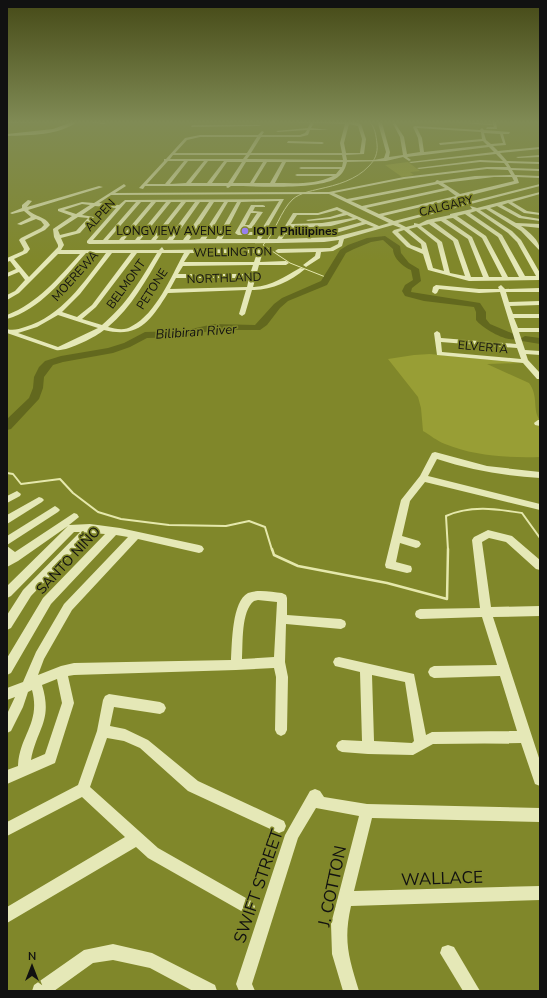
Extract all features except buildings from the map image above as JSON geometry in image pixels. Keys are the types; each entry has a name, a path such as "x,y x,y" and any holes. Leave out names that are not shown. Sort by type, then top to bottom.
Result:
{"street":[{"path":"136,194 159,168"},
{"path":"166,185 181,168"},
{"path":"187,185 201,168"},
{"path":"208,185 221,168"},
{"path":"219,200 241,168"},
{"path":"251,184 261,168"},
{"path":"272,184 281,168"},
{"path":"293,184 300,168 343,168"},
{"path":"144,185 293,184 320,182 341,172 343,168"},
{"path":"419,168 459,196 471,202"},
{"path":"110,194 329,193 395,180 487,168 540,170"},
{"path":"378,216 517,182 510,169"},
{"path":"297,175 336,175"},
{"path":"346,201 412,186 439,182 494,176 540,177"},
{"path":"39,231 55,230 124,185"},
{"name":"LONGVIEW AVENUE","path":"89,242 278,241 342,238 471,202 540,185"},
{"path":"12,213 101,187"},
{"path":"362,208 449,189"},
{"path":"329,193 404,228 423,242 430,269 469,279 540,278 519,241 475,209 465,204"},
{"name":"CALGARY","path":"426,253 409,246 395,232 416,224 540,193"},
{"path":"152,242 184,200"},
{"name":"BELMONT","path":"9,332 58,349 98,332 116,317 131,300 167,242 198,200"},
{"path":"185,241 212,200"},
{"path":"202,241 227,200"},
{"path":"218,241 240,200"},
{"path":"104,242 140,201 282,200 260,234 258,241"},
{"path":"25,210 24,206 30,201"},
{"name":"ALPEN","path":"89,242 126,201 140,201"},
{"path":"120,242 155,201"},
{"path":"136,242 169,201"},
{"path":"508,201 526,212 540,214"},
{"path":"58,237 75,233 92,217 76,216 60,210 82,203 121,207"},
{"path":"497,204 521,217 540,220"},
{"path":"260,234 238,233 253,206 279,206"},
{"path":"486,206 531,237 540,249"},
{"path":"278,241 295,214 318,214 337,208 379,228"},
{"path":"25,210 29,214 47,222 46,227 23,238 22,240 27,249 25,252 9,259 20,269 28,280"},
{"path":"241,227 250,228 261,212 250,212"},
{"path":"464,212 500,236 523,278"},
{"path":"291,220 322,220 347,213"},
{"path":"452,215 484,237 502,279 506,304 524,361 538,374"},
{"path":"19,224 35,217"},
{"path":"287,226 326,226 339,224 357,218"},
{"path":"441,218 470,238 487,279"},
{"path":"429,221 455,240 469,279"},
{"path":"283,233 336,231 367,222"},
{"path":"416,224 439,242 448,274"},
{"path":"514,224 540,226"},
{"path":"62,225 90,227"},
{"path":"96,227 102,228"},
{"path":"7,298 17,292 61,245 55,230"},
{"path":"278,251 334,249 340,245 342,238"},
{"path":"298,263 306,266 318,257 319,250"},
{"name":"PETONE","path":"57,312 120,331 134,329 151,314 166,291 188,251"},
{"path":"56,252 260,251 242,314"},
{"path":"7,317 30,307 42,297 84,252"},
{"name":"MOEREWA","path":"9,332 38,324 57,312 74,296 110,252"},
{"path":"78,319 94,306 135,252"},
{"name":"WELLINGTON","path":"181,264 286,263"},
{"name":"NORTHLAND","path":"166,291 270,287 306,266"},
{"path":"7,275 20,269"},
{"path":"174,276 253,276"},
{"path":"435,292 436,286 479,291 540,290"},
{"path":"506,304 540,303"},
{"path":"511,316 540,316"},
{"path":"515,330 540,330"},
{"name":"ELVERTA","path":"521,349 438,337 439,354 524,361"},
{"path":"521,349 540,353"},
{"path":"407,569 390,565 406,500 423,478 435,455 452,461 513,474 540,475"},
{"path":"423,478 540,507"},
{"path":"7,500 18,494"},
{"path":"7,520 39,500"},
{"path":"7,541 55,510"},
{"path":"7,550 11,560 74,517"},
{"path":"7,593 72,528 90,528 199,549"},
{"path":"7,626 27,593 90,528"},
{"name":"SANTO NIÑO","path":"7,669 47,600 113,532"},
{"path":"540,566 509,539 488,534 477,540 486,613 540,779"},
{"path":"7,727 28,686 40,656 68,607 136,536"},
{"path":"397,538 416,544"},
{"path":"236,665 240,619 245,602 252,596 282,598 279,662 282,677 281,730"},
{"path":"420,614 539,614"},
{"path":"281,619 340,624"},
{"path":"7,694 61,672 74,669 236,665 279,662"},
{"path":"339,662 410,678 421,745"},
{"path":"366,669 368,748"},
{"path":"434,672 504,670"},
{"path":"7,777 24,768 50,758 68,703 61,672"},
{"path":"24,768 24,759 40,714 40,697 28,686"},
{"path":"7,829 83,789 103,731 109,700 160,708"},
{"path":"103,731 126,736 144,744 193,786 279,826"},
{"path":"342,746 413,750 432,738 525,736"},
{"path":"83,789 153,853 248,907"},
{"name":"SWIFT STREET","path":"247,991 244,984 292,835 315,796 320,803 367,811"},
{"path":"367,811 540,815"},
{"name":"J. COTTON","path":"351,991 340,954 339,924 367,811"},
{"path":"7,915 137,838"},
{"name":"WALLACE","path":"345,899 540,893"},
{"path":"40,991 90,956 113,952 152,961 209,991"},
{"path":"448,953 466,989"}],"green space":[{"path":"389,168 415,168 420,171 410,172 414,175 402,177"},
{"path":"430,354 522,363 487,364 529,383 532,388 535,398 536,412 540,420 540,457 480,454 442,443 423,431 421,408 418,397 388,359"}],"waterway":[{"path":"328,278 290,263 263,245 285,209 293,199 306,192 333,186 346,181 358,175 367,168"},
{"name":"Bilibiran River","path":"7,426 34,399 38,388 39,377 43,369 49,363 61,359 110,351 127,345 145,335 182,334 214,327 257,328 264,323 277,306 285,300 295,294 324,283 343,252 351,247 370,240 385,238 397,248 397,253 406,265 415,269 417,281 408,287 406,291 408,294 424,298 459,301 477,305 481,312 481,320 487,326 513,337"},
{"name":"Bilibiran River","path":"525,339 540,341"},
{"path":"7,473 13,474 21,484 60,479 73,493 98,512 121,519 169,525 226,526 249,521 265,527 272,550"},
{"path":"448,550 446,516 465,510 493,509 522,513 540,538"},
{"path":"272,549 274,555 298,566 387,583 447,599 448,550"}],"place":[{"name":"IOIT Philiipines","path":"245,231"}]}
